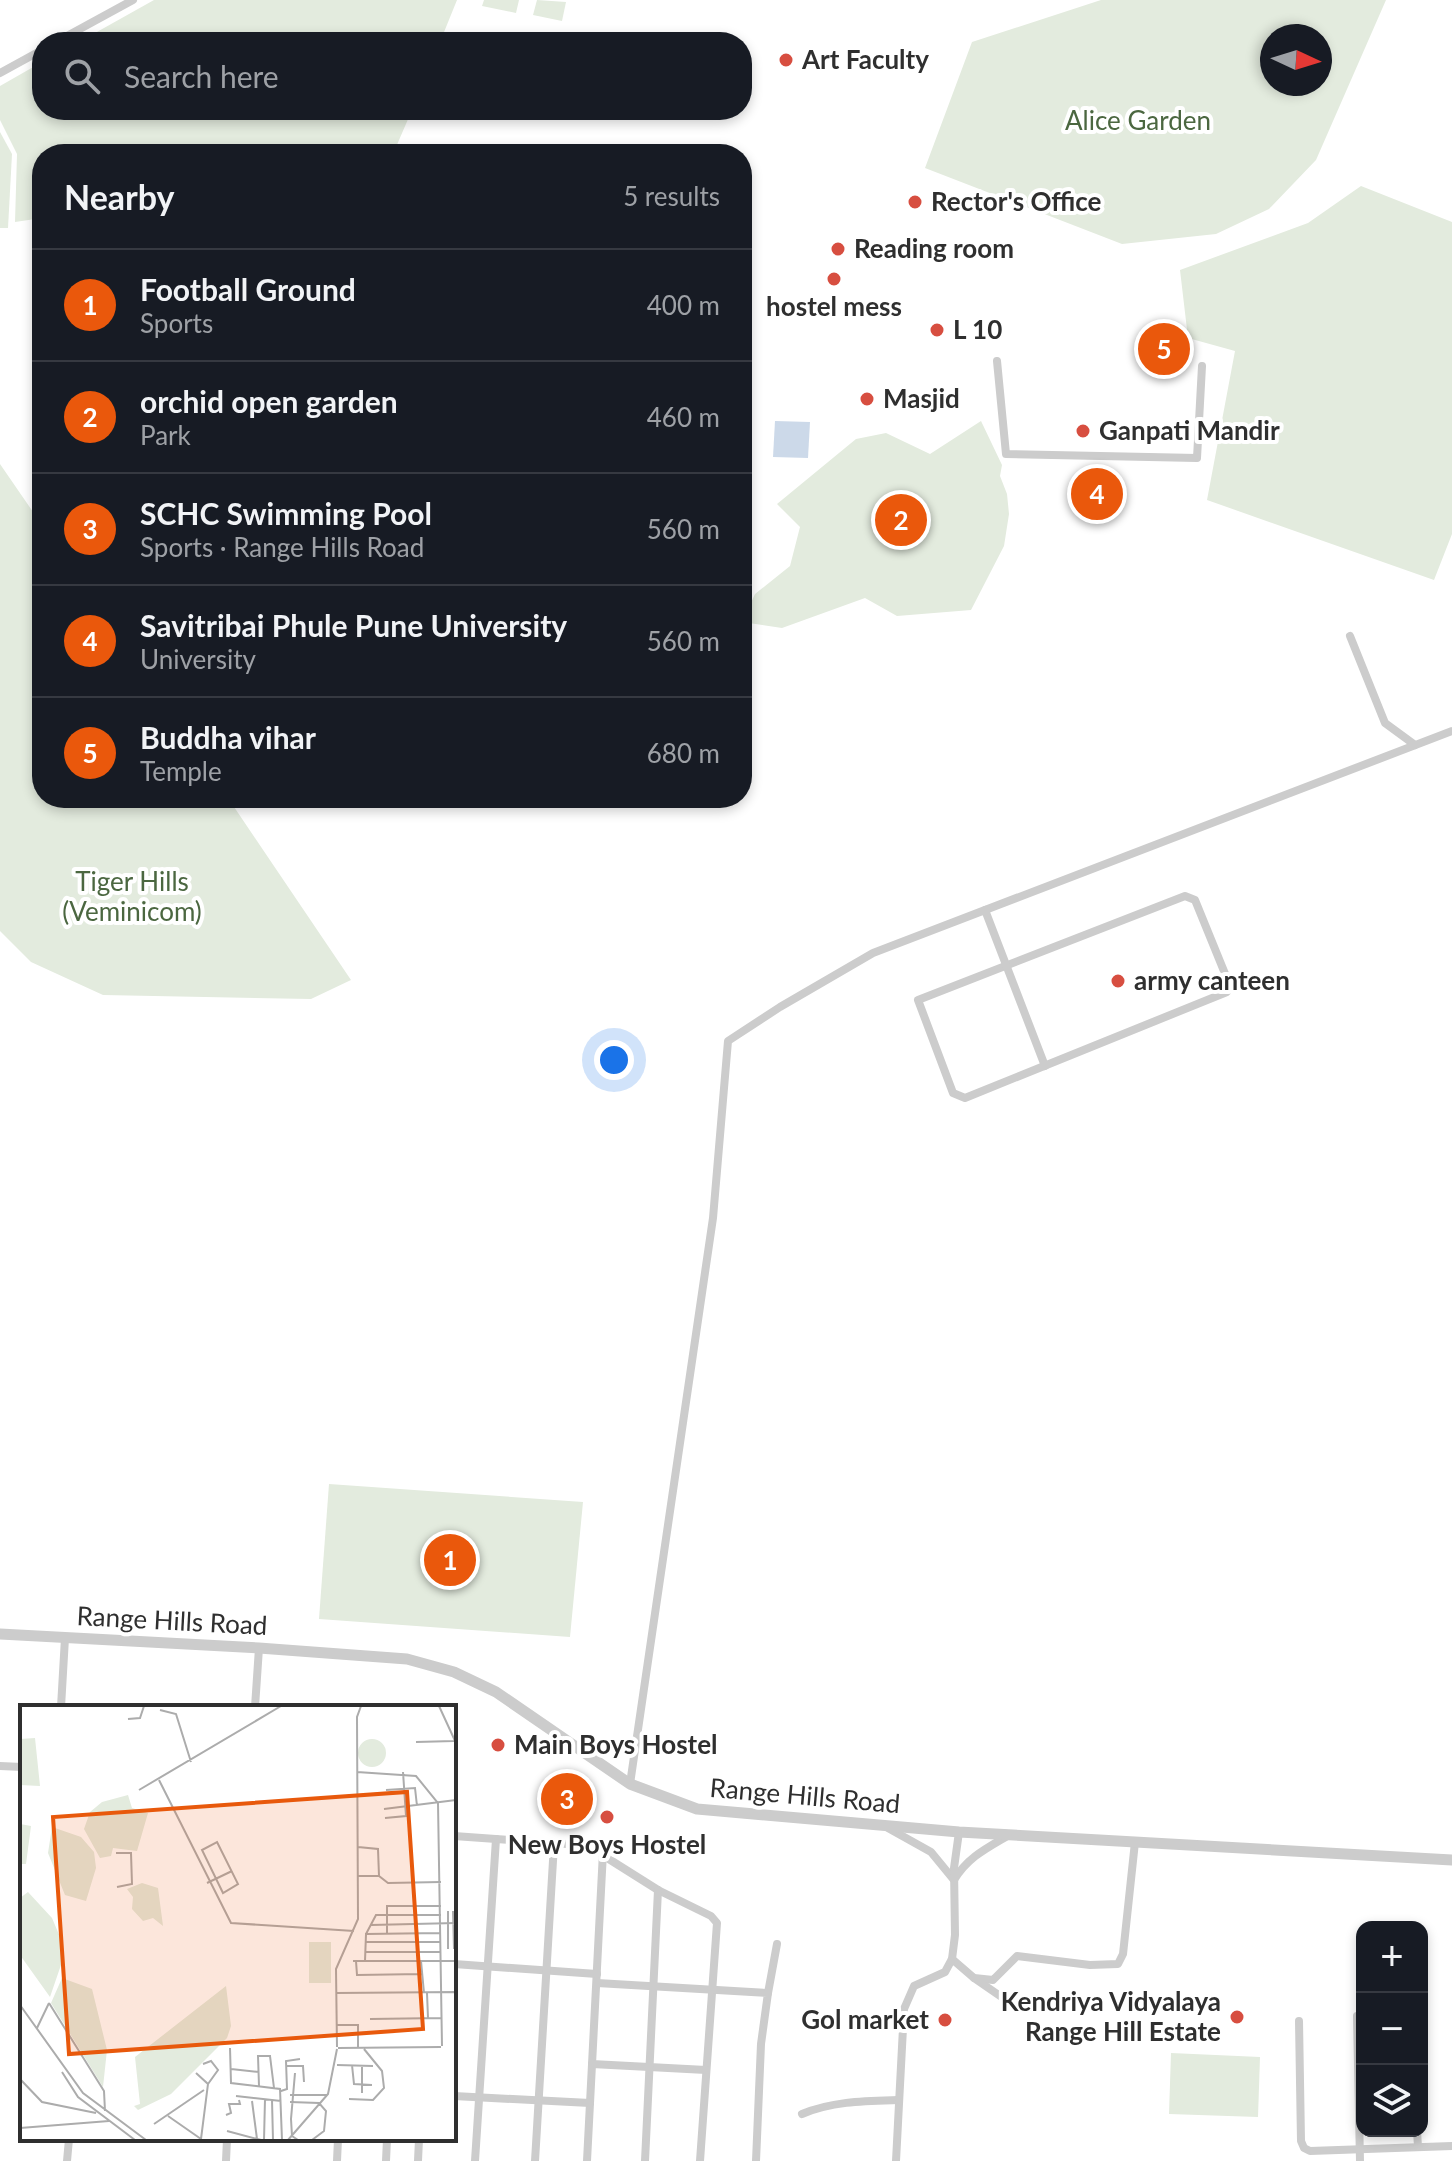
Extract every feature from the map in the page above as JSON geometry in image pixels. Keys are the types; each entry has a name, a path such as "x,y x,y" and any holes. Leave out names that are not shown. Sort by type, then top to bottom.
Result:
{"street":[{"path":"74,32 133,0"},
{"path":"0,73 32,55"},
{"path":"997,361 1006,454 1197,458 1202,366"},
{"path":"1350,636 1385,723 1415,745"},
{"path":"630,1784 713,1218 728,1041 873,953 1452,731"},
{"path":"1185,896 1195,900 1228,981 1229,988 1223,995 1045,1066 965,1098 957,1096 951,1089 918,1000 1185,896"},
{"path":"985,910 1045,1066"},
{"name":"Range Hills Road","path":"0,1634 407,1659 454,1672 496,1692 630,1784 697,1809 959,1832 1452,1860"},
{"path":"61,1705 65,1638"},
{"path":"255,1705 259,1648"},
{"path":"0,1766 20,1767"},
{"path":"883,1825 931,1852 954,1880"},
{"path":"896,2161 904,2009 914,1986 945,1972 952,1959 959,1832"},
{"path":"954,1880 975,1855 1009,1835"},
{"path":"456,1836 602,1849 587,2161"},
{"path":"475,2161 496,1839"},
{"path":"974,1978 993,1980 1017,1956 1090,1965 1115,1965 1121,1962 1135,1842"},
{"path":"535,2161 554,1844"},
{"path":"604,1856 658,1890 711,1916 717,1923 700,2161"},
{"path":"645,2161 658,1890"},
{"path":"756,2161 761,2044 777,1944"},
{"path":"952,1959 1003,1998"},
{"path":"456,1964 546,1971 654,1986 768,1993"},
{"path":"1299,2021 1301,2141 1304,2148 1310,2151 1360,2151 1452,2146"},
{"path":"592,2064 706,2070"},
{"path":"1358,2065 1360,2161"},
{"path":"456,2096 590,2103"},
{"path":"802,2114 821,2106 899,2100"},
{"path":"1417,2137 1418,2147"},
{"path":"67,2161 69,2141"},
{"path":"226,2161 227,2141"},
{"path":"337,2161 338,2141"},
{"path":"386,2161 387,2141"},
{"path":"418,2161 419,2141"}],"green space":[{"path":"154,0 457,0 444,32 97,32"},
{"path":"484,0 519,0 516,13 482,6"},
{"path":"537,0 566,2 562,21 533,15"},
{"name":"Alice Garden","path":"1101,0 1386,0 1316,160 1269,209 1216,234 1122,244 925,168 972,42"},
{"path":"32,68 32,120 408,120 397,144 32,144 32,219 15,222 17,154 0,120 0,86"},
{"path":"0,132 12,154 8,228 0,228"},
{"path":"1361,186 1452,222 1452,534 1434,580 1207,500 1235,351 1188,338 1180,270 1308,223"},
{"path":"981,421 1002,465 1000,476 1007,494 1009,514 1004,546 971,610 897,616 865,598 782,628 752,624 755,594 790,566 800,527 777,504 856,439 886,433 930,454"},
{"name":"Tiger Hills (Veminicom)","path":"0,464 32,510 32,808 235,808 351,980 311,999 103,995 31,962 0,931"},
{"path":"329,1484 583,1502 570,1637 319,1619"},
{"path":"1171,2053 1260,2057 1258,2117 1169,2114"}],"water":[{"path":"775,421 810,422 808,458 773,457"},
{"path":"554,1778 590,1802 580,1818 543,1795"}],"place":[{"name":"Art Faculty","path":"786,60"},
{"name":"Rector's Office","path":"915,202"},
{"name":"Reading room","path":"838,249"},
{"name":"hostel mess","path":"834,279"},
{"name":"L 10","path":"937,330"},
{"name":"Buddha vihar","path":"1164,349"},
{"name":"Masjid","path":"867,399"},
{"name":"Ganpati Mandir","path":"1083,431"},
{"name":"Savitribai Phule Pune University","path":"1097,494"},
{"name":"orchid open garden","path":"901,520"},
{"name":"army canteen","path":"1118,981"},
{"name":"Football Ground","path":"450,1560"},
{"name":"Main Boys Hostel","path":"498,1745"},
{"name":"SCHC Swimming Pool","path":"567,1799"},
{"name":"New Boys Hostel","path":"607,1817"},
{"name":"Kendriya Vidyalaya Range Hill Estate","path":"1237,2017"},
{"name":"Gol market","path":"945,2020"}]}
